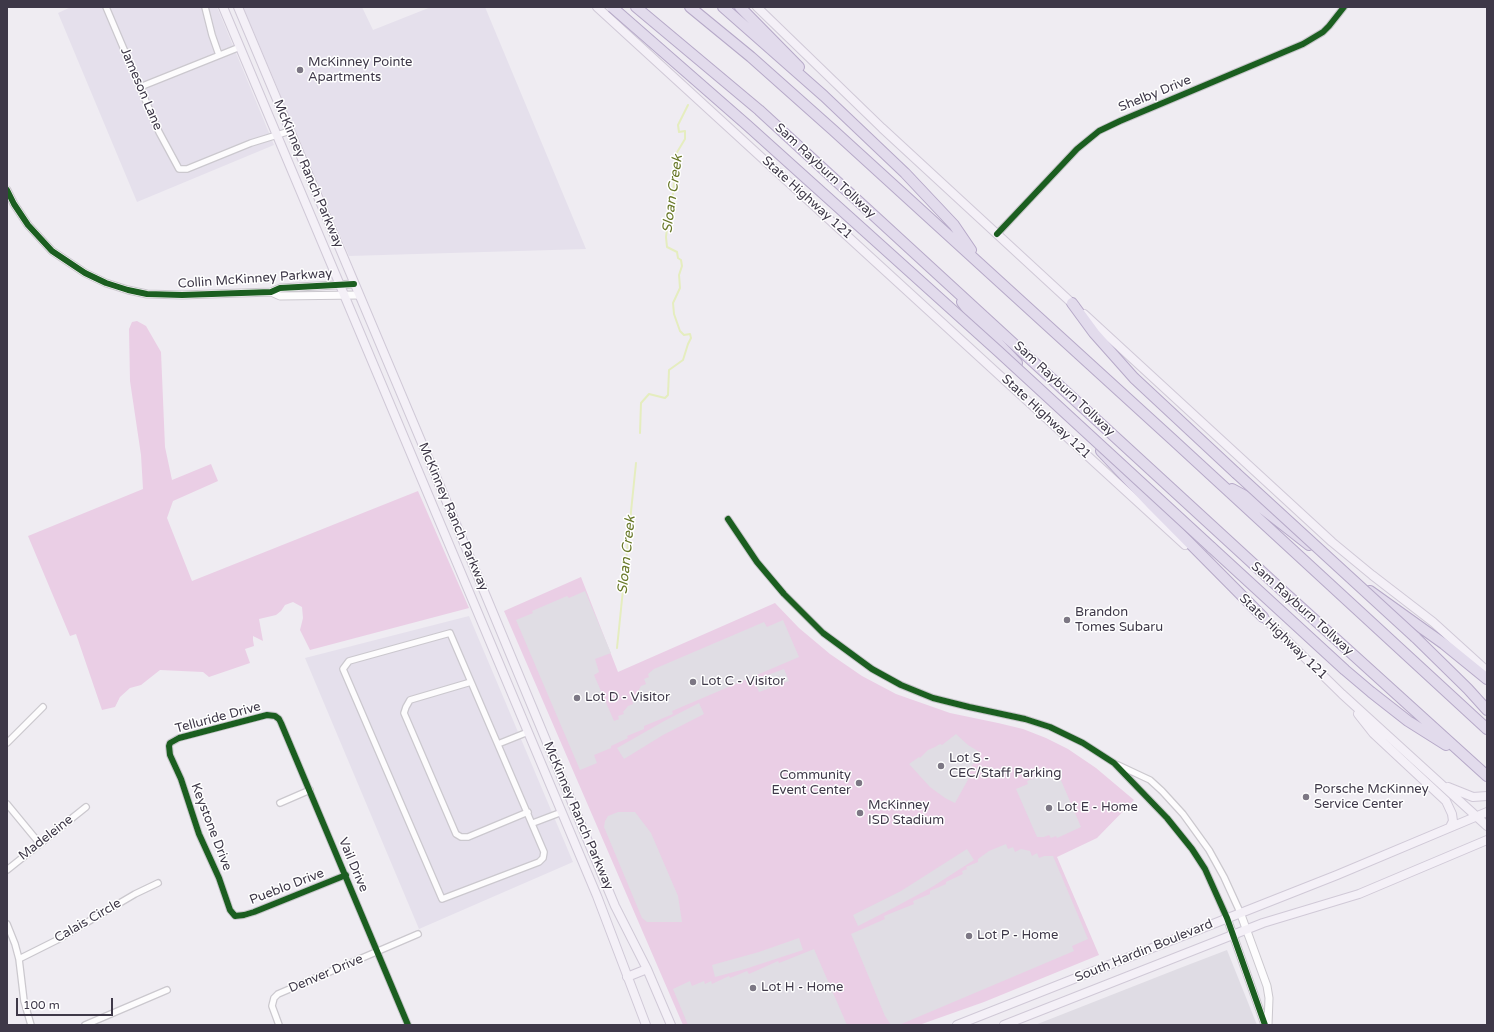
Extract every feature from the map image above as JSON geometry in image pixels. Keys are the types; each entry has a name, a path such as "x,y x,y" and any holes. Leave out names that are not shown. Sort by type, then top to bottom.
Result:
{"highway":[{"path":"612,7 753,130 980,335 1340,665 1408,721 1468,758"},
{"name":"Sam Rayburn Tollway","path":"636,7 759,110 947,281 1291,599 1487,776"},
{"path":"690,7 788,90 1487,729"},
{"path":"723,7 824,96 905,173 954,225 980,264"},
{"path":"740,7 794,60 824,96"},
{"path":"947,281 974,317 1153,506 1263,617"},
{"path":"1072,303 1094,333 1134,378 1415,637 1468,689 1487,710"},
{"path":"1219,483 1249,498 1404,616 1444,644 1487,679"}],"main road":[{"name":"McKinney Ranch Parkway","path":"224,7 597,896 646,1025"},
{"name":"McKinney Ranch Parkway","path":"238,7 615,906 646,969 671,1025"},
{"path":"757,7 877,123 1332,542 1433,622 1487,671"},
{"name":"State Highway 121","path":"598,8 834,222 1263,617 1342,694 1487,826"},
{"path":"1342,694 1373,733 1446,801 1452,814 1453,821 1450,827"},
{"path":"1442,784 1473,797 1481,798 1487,796"},
{"path":"562,812 574,807"},
{"name":"South Hardin Boulevard","path":"957,1025 1337,875 1487,812"},
{"name":"South Hardin Boulevard","path":"1004,1025 1246,929 1280,917 1359,894 1487,840"},
{"path":"627,977 646,969"}],"street":[{"name":"Jameson Lane","path":"106,7 161,136 179,169 187,169 247,144 278,135"},
{"path":"205,7 219,55"},
{"name":"Shelby Drive","path":"997,234 1076,149 1100,131 1120,120 1303,44 1323,32 1344,7"},
{"path":"140,87 240,47"},
{"path":"278,135 290,131"},
{"name":"Collin McKinney Parkway","path":"7,190 14,204 28,225 52,251 77,269 106,283 128,290 159,295 271,292 280,288 354,284"},
{"name":"Collin McKinney Parkway","path":"271,292 280,296 359,295"},
{"path":"728,518 766,574 795,606 835,642 872,669 901,685 933,698 1025,719 1050,727 1083,742 1114,763 1150,780 1162,791 1184,814 1209,850 1224,876 1240,912 1267,986 1269,998 1268,1025"},
{"path":"450,633 498,744 533,823 544,852 543,858 539,862 442,899 343,670 349,661 450,633"},
{"path":"471,682 410,700 404,713 456,834 461,837 468,837 528,812"},
{"path":"7,743 43,707"},
{"name":"Telluride Drive","path":"169,746 174,740 186,736 267,716 275,716"},
{"name":"Vail Drive","path":"275,716 281,723 310,790 408,1025"},
{"path":"498,744 528,732"},
{"name":"Keystone Drive","path":"169,746 170,755 181,779 199,834 219,878 230,910 235,916"},
{"path":"1114,763 1167,818 1192,849 1205,869 1227,918 1265,1025"},
{"path":"280,803 310,790"},
{"path":"7,804 40,844"},
{"name":"Madeleine","path":"7,870 86,807"},
{"path":"533,823 562,812"},
{"name":"Pueblo Drive","path":"235,916 254,912 346,875"},
{"name":"Calais Circle","path":"19,959 57,940 135,894 158,883"},
{"path":"7,924 19,959 24,1001 31,1025"},
{"name":"Denver Drive","path":"280,1025 272,1006 274,998 278,994 418,934"},
{"path":"85,1025 167,990"}],"shaded area":[{"path":"71,7 217,7 274,145 137,202 58,13"},
{"path":"243,7 362,7 373,30 431,7 485,7 586,249 349,256"},
{"path":"137,321 146,326 161,352 165,447 172,480 211,464 218,481 173,501 167,518 192,581 418,491 469,608 310,650 300,630 303,618 302,607 293,602 285,605 276,615 259,619 263,641 253,636 254,646 245,649 250,663 209,677 203,672 160,670 141,685 130,688 120,697 115,707 102,710 76,634 70,636 28,536 143,489 141,455 130,381 129,329 132,322"},
{"path":"581,577 618,672 775,603 799,628 830,654 862,676 896,694 950,713 1023,729 1068,749 1096,768 1134,800 1097,838 1057,857 1099,955 984,1002 919,1025 683,1025 504,611"},
{"path":"585,591 611,653 595,659 599,672 594,675 614,721 619,719 618,716 624,714 623,712 628,706 633,704 632,699 637,697 636,695 641,686 646,684 644,679 649,677 648,674 654,669 764,622 767,627 783,620 799,657 672,711 673,714 644,726 644,729 627,736 628,738 611,746 611,748 594,755 597,763 580,770 516,620 533,613 532,611 567,596 569,598"},
{"path":"469,616 573,862 419,929 305,658"},
{"path":"784,669 789,681 759,692 754,680"},
{"path":"699,703 704,714 663,735 624,759 617,748"},
{"name":"Lot S - CEC/Staff Parking","path":"956,734 968,745 981,753 970,768 971,769 968,774 970,776 955,803 930,787 909,764 919,757 920,758 928,750 940,744 942,745"},
{"name":"Lot E - Home","path":"1057,771 1081,827 1057,838 1056,836 1051,838 1049,835 1037,837 1016,789 1028,784 1027,781 1044,774 1045,776"},
{"path":"618,812 635,812 651,833 678,896 682,922 647,922 642,918 604,827 608,816"},
{"name":"Lot P - Home","path":"1006,844 1008,849 1013,847 1015,852 1021,849 1030,851 1032,856 1037,853 1039,858 1044,856 1053,856 1088,939 1072,946 1074,951 899,1025 891,1025 885,1016 851,934 885,919 884,916 914,904 913,901 930,894 930,891 963,874 962,871 967,869 966,867 978,862 978,859 989,851"},
{"path":"967,849 974,860 932,887 858,926 853,915 901,891"},
{"path":"799,938 803,950 715,977 712,965 759,952"},
{"name":"Lot H - Home","path":"814,949 847,1025 688,1025 673,989 690,981 692,986 704,981 705,984 711,981 712,984 729,976 730,978 747,971 749,974 778,961 779,963"},
{"path":"1227,950 1257,1025 1035,1025 1180,968"}],"waterway":[{"name":"Sloan Creek","path":"640,433 641,403 649,394 665,398 668,395 669,370 683,360 691,338 690,334 684,335 680,331 674,314 673,303 680,288 679,275 682,266 677,252 667,247 666,237 673,194 676,154 685,139 685,131 679,132 678,125 688,105"},
{"name":"Sloan Creek","path":"617,648 636,463"}],"cycle path":[{"path":"997,234 1077,149 1099,131 1303,44 1323,32 1344,7"},
{"path":"7,190 14,204 28,225 52,251 85,273 106,283 128,290 147,294 182,295 271,292 280,288 354,284"},
{"path":"728,519 757,562 784,594 823,633 872,669 901,685 933,698 1025,719 1050,727 1083,743 1114,763 1167,818 1192,849 1205,869 1227,918 1265,1025"},
{"path":"346,875 254,912 235,916 230,910 219,878 199,834 181,779 170,755 170,743 179,738 267,715 275,716 279,719 281,723 408,1025"}],"place":[{"name":"McKinney Pointe Apartments","path":"300,70"},
{"name":"Brandon Tomes Subaru","path":"1067,620"},
{"name":"Lot C - Visitor","path":"693,682"},
{"name":"Lot D - Visitor","path":"577,698"},
{"name":"Lot S - CEC/Staff Parking","path":"941,766"},
{"name":"Community Event Center","path":"859,783"},
{"name":"Porsche McKinney Service Center","path":"1306,797"},
{"name":"Lot E - Home","path":"1049,808"},
{"name":"McKinney ISD Stadium","path":"860,813"},
{"name":"Lot P - Home","path":"969,936"},
{"name":"Lot H - Home","path":"753,988"}]}
